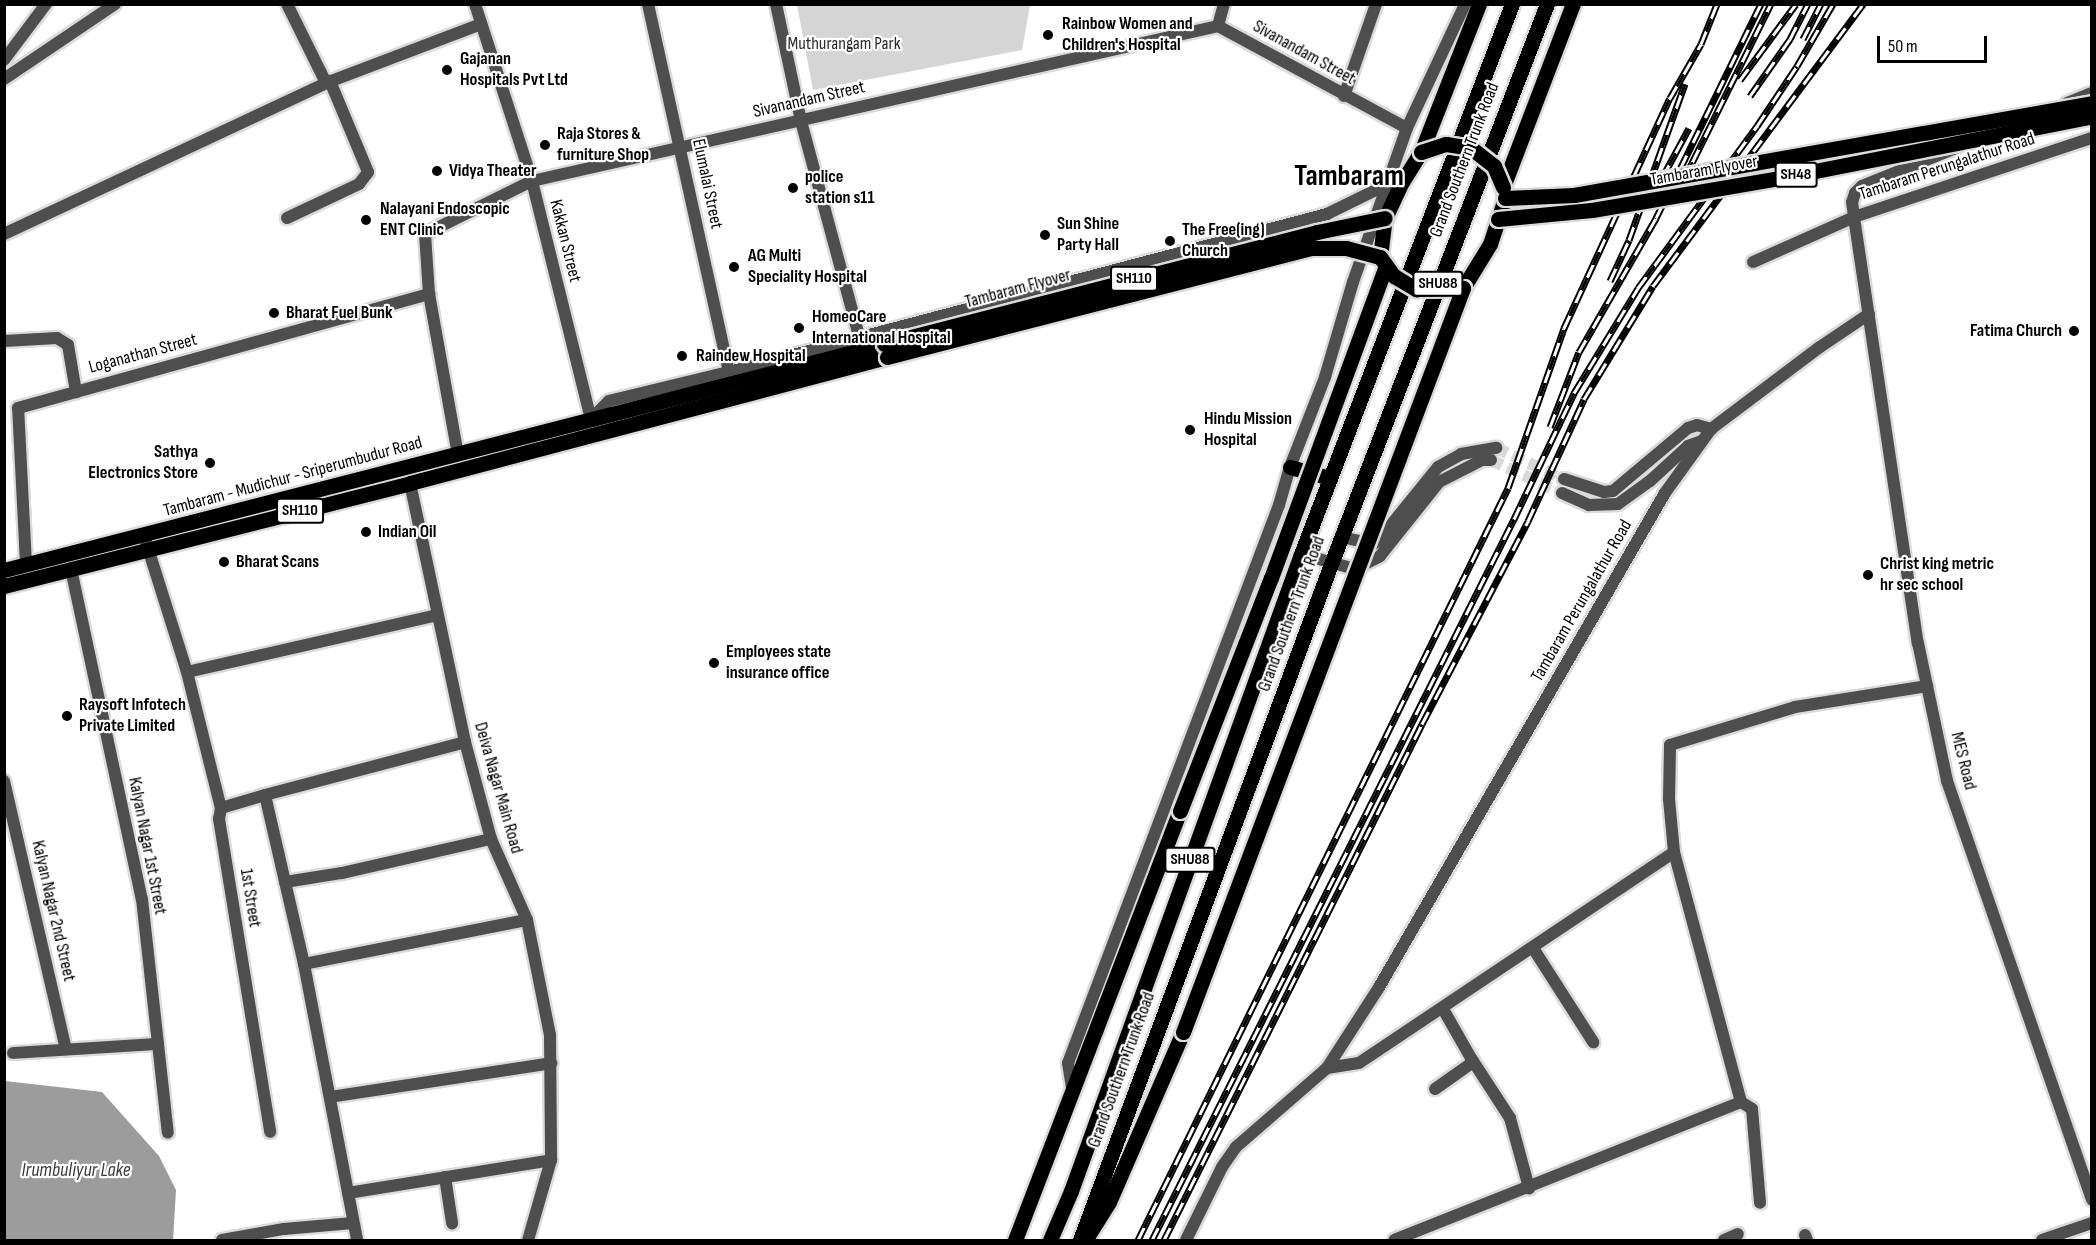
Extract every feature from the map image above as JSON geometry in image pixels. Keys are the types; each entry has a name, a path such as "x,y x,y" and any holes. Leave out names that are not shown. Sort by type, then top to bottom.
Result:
{"main road":[{"path":"1014,1240 1271,578 1383,261 1385,218 1402,182 1421,152 1479,4"},
{"name":"Grand Southern Trunk Road","path":"1050,1240 1071,1191 1301,554 1512,4"},
{"name":"Grand Southern Trunk Road","path":"1080,1240 1341,537 1547,4"},
{"path":"1085,1240 1109,1202 1182,1032 1463,288 1490,244 1504,192 1573,4"},
{"name":"Tambaram Flyover","path":"1504,192 1574,195 2091,103"},
{"name":"Tambaram Flyover","path":"1498,219 1592,210 1780,178 2091,116"},
{"path":"1421,152 1446,144 1471,148 1494,166 1504,192"},
{"name":"Tambaram Flyover","path":"614,421 1305,234 1385,218"},
{"name":"Tambaram Flyover","path":"594,426 1312,248 1346,248 1383,261"},
{"path":"1383,261 1394,276 1416,289 1463,288"},
{"name":"Tambaram - Mudichur - Sriperumbudur Road","path":"4,586 71,569 146,543 386,471 594,426"},
{"name":"Tambaram - Mudichur - Sriperumbudur Road","path":"4,570 146,543 410,483 594,426"},
{"path":"1290,467 1330,478"}],"street":[{"path":"4,60 46,4"},
{"path":"4,79 116,4"},
{"path":"287,4 328,82 368,172 359,184 287,218"},
{"name":"Kakkan Street","path":"475,4 532,181 594,426"},
{"name":"Elumalai Street","path":"648,4 729,372"},
{"path":"776,4 801,120 859,336"},
{"path":"1218,26 1224,4"},
{"path":"1344,96 1376,4"},
{"path":"1072,1088 1068,1063 1279,505 1290,467 1325,377 1353,282 1407,128 1465,4"},
{"path":"4,234 328,82 482,24"},
{"name":"Sivanandam Street","path":"458,455 429,294 425,234 532,181 1218,26 1407,128"},
{"path":"1753,262 1854,217 1852,202 1855,193 1862,186 2091,93"},
{"name":"Tambaram Perungalathur Road","path":"1185,1240 1222,1167 1236,1147 1327,1068 1378,989 1665,493 1702,441 1711,429 1820,347 1869,315 1854,217 2091,138"},
{"path":"594,426 609,401 729,372 1327,214 1388,184"},
{"name":"Loganathan Street","path":"26,564 18,408 429,294"},
{"name":"MES Road","path":"1869,315 1916,632 1947,781 2091,1200"},
{"path":"4,341 57,338 68,345 76,392"},
{"path":"1563,479 1604,492 1613,491 1688,428 1697,425 1711,429"},
{"path":"1562,493 1589,505 1618,504 1650,481 1688,446 1702,441"},
{"path":"1301,554 1355,570 1380,556 1440,482 1493,454 1461,454 1438,467 1378,541 1373,544 1341,537"},
{"name":"Deiva Nagar Main Road","path":"410,483 465,742 491,839 527,920 550,1035 551,1160 528,1240"},
{"name":"1st Street","path":"146,543 187,672 221,808 219,819 270,1132"},
{"name":"Kalyan Nagar 1st Street","path":"71,569 142,899 168,1133"},
{"path":"187,672 437,615"},
{"path":"1760,1203 1752,1109 1741,1102 1674,852 1669,799 1670,746 1794,707 1927,686"},
{"path":"221,808 465,742"},
{"name":"Kalyan Nagar 2nd Street","path":"4,780 66,1049"},
{"path":"265,795 304,964 357,1240"},
{"path":"285,882 342,873 491,839"},
{"path":"1327,1068 1359,1063 1443,1009 1674,852"},
{"path":"304,964 527,920"},
{"path":"1533,948 1593,1042"},
{"path":"1443,1009 1473,1062 1510,1118 1529,1188"},
{"path":"13,1053 158,1044"},
{"path":"1435,1089 1473,1062"},
{"path":"330,1096 550,1063"},
{"path":"1395,1240 1741,1102"},
{"path":"348,1193 551,1160"},
{"path":"445,1177 452,1223"},
{"path":"222,1240 284,1229 353,1223"},
{"path":"2042,1240 2091,1223"},
{"path":"1724,1240 1738,1234"}],"green space":[{"name":"Muthurangam Park","path":"797,4 1030,5 1022,50 813,90"}],"water":[{"name":"Irumbuliyur Lake","path":"5,1081 102,1092 159,1156 176,1190 173,1240 5,1240"}],"tunnel":[{"path":"1496,448 1564,479"},
{"path":"1491,460 1562,493"}],"railway":[{"path":"1138,1240 1508,488 1564,328 1670,98 1701,44 1717,4"},
{"path":"1550,427 1579,352 1656,218 1761,4"},
{"path":"1680,187 1771,4"},
{"path":"1740,80 1796,4"},
{"path":"1750,96 1790,39 1808,4"},
{"path":"1803,39 1821,4"},
{"path":"1152,1240 1514,519 1574,393 1638,288 1757,126 1797,66 1833,4"},
{"path":"1164,1240 1422,724 1528,521 1584,399 1653,286 1863,4"},
{"path":"1610,281 1629,240 1685,84"},
{"path":"1649,202 1689,128"}],"place":[{"name":"Rainbow Women and Children's Hospital","path":"1048,35"},
{"name":"Gajanan Hospitals Pvt Ltd","path":"447,70"},
{"name":"Raja Stores & furniture Shop","path":"545,145"},
{"name":"Vidya Theater","path":"437,171"},
{"name":"police station s11","path":"793,188"},
{"name":"Nalayani Endoscopic ENT Clinic","path":"366,220"},
{"name":"Sun Shine Party Hall","path":"1045,235"},
{"name":"The Free(ing) Church","path":"1170,241"},
{"name":"AG Multi Speciality Hospital","path":"734,267"},
{"name":"Bharat Fuel Bunk","path":"274,313"},
{"name":"HomeoCare International Hospital","path":"799,328"},
{"name":"Fatima Church","path":"2074,331"},
{"name":"Raindew Hospital","path":"682,356"},
{"name":"Hindu Mission Hospital","path":"1190,430"},
{"name":"Sathya Electronics Store","path":"210,463"},
{"name":"Indian Oil","path":"366,532"},
{"name":"Bharat Scans","path":"224,562"},
{"name":"Christ king metric hr sec school","path":"1868,575"},
{"name":"Employees state insurance office","path":"714,663"},
{"name":"Raysoft Infotech Private Limited","path":"67,716"}],"district":[{"name":"Tambaram","path":"1349,176"}]}
